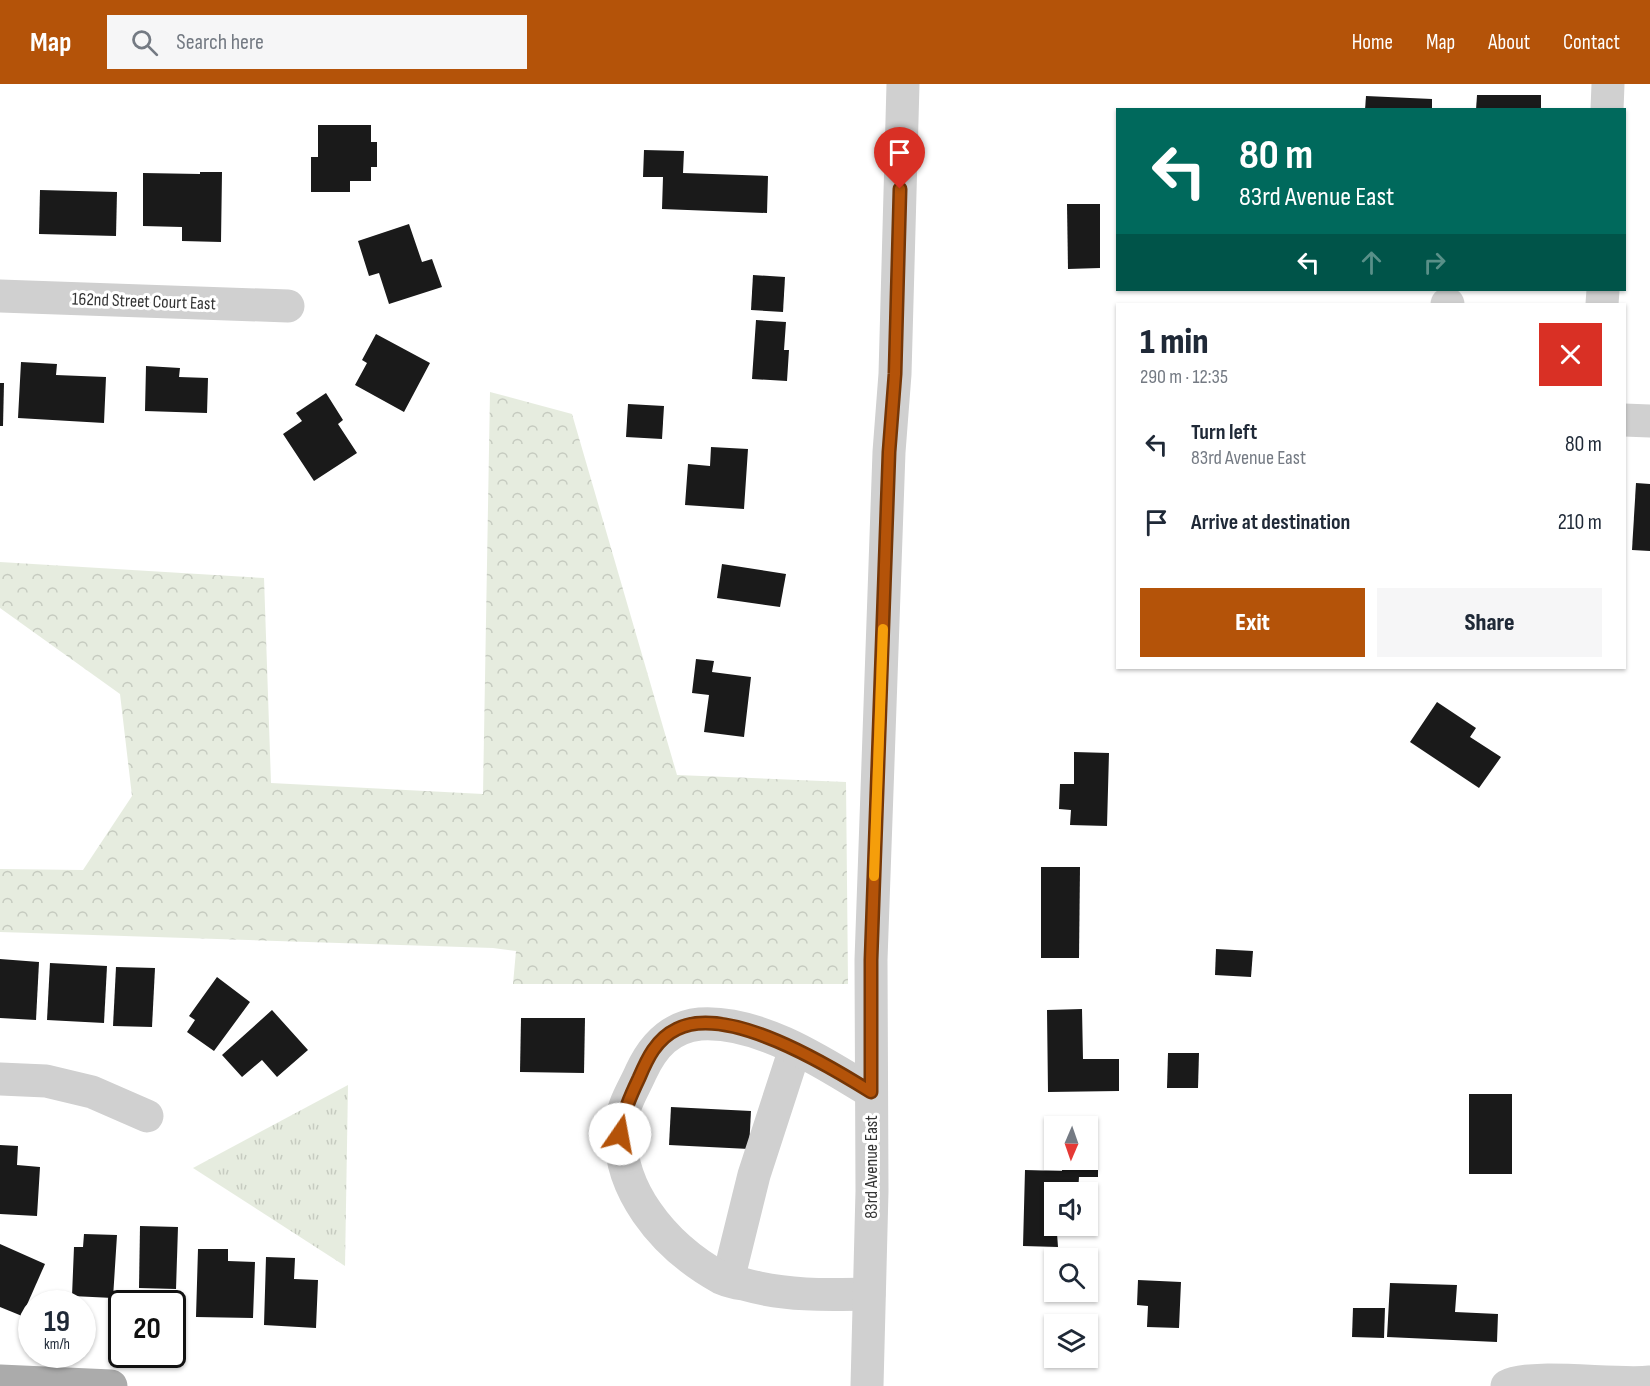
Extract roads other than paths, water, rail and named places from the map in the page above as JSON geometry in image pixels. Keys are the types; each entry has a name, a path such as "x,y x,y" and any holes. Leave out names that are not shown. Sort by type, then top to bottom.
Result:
{"main road":[{"path":"0,1381 111,1386"}],"street":[{"name":"83rd Avenue East","path":"867,1386 872,948 889,452 895,374 903,84"},
{"path":"1607,108 1608,84"},
{"name":"162nd Street Court East","path":"0,296 288,306"},
{"path":"1626,420 1650,421"},
{"path":"869,1294 812,1296 765,1290 728,1280 661,1233 638,1200 624,1158 620,1134 622,1115 649,1053 678,1028 701,1024 733,1027 795,1048 871,1092"},
{"path":"728,1280 754,1175 795,1048"},
{"path":"0,1079 46,1081 80,1089 147,1116"},
{"path":"1507,1386 1514,1382 1540,1381 1650,1382"}]}
